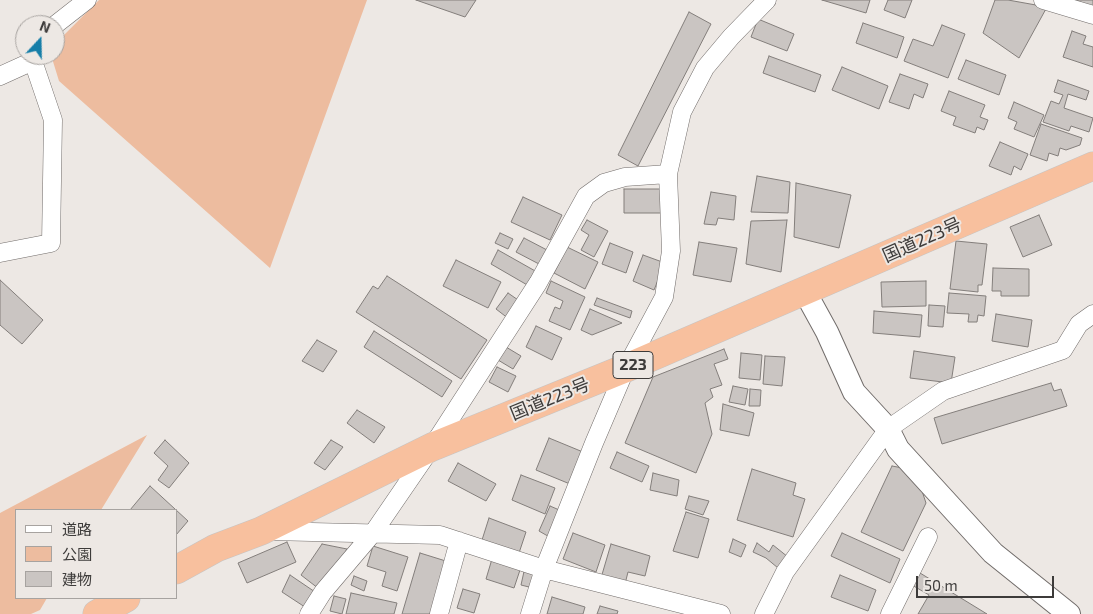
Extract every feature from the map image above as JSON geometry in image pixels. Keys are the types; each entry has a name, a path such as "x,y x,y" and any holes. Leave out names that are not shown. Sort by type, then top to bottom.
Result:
{"highway":[{"name":"国道223号","path":"178,569 216,548 261,531 432,447 626,368 1093,166"},
{"path":"97,614 124,599"}],"street":[{"path":"65,17 87,0"},
{"path":"530,614 544,569 594,443 626,368 664,297 671,251 668,174 682,112 704,68 767,0"},
{"path":"1043,0 1093,15"},
{"path":"0,76 21,65"},
{"path":"0,253 51,243 53,120 36,65"},
{"path":"309,614 323,592 373,532 432,447 538,283 586,196 604,183 625,177 668,174"},
{"path":"804,292 826,332 854,392 888,429 898,449 992,553 1065,613"},
{"path":"764,614 784,572 888,429 943,391 1063,350 1079,324 1093,314"},
{"path":"261,531 373,532 440,535 544,569 721,614"},
{"path":"890,614 928,538"},
{"path":"439,614 458,541"}],"green space":[{"path":"99,0 367,0 270,268 59,81 54,65 65,65 65,34"},
{"path":"147,435 102,509 15,509 15,599 46,599 40,610 31,614 0,614 0,513"}],"building":[{"path":"416,0 476,0 465,17"},
{"path":"822,0 870,0 866,13"},
{"path":"888,0 912,0 905,18 884,10"},
{"path":"995,0 1008,0 1047,7 1019,58 983,33"},
{"path":"1075,0 1093,0 1093,12 1088,5"},
{"path":"689,12 711,24 638,166 618,155"},
{"path":"758,19 794,34 787,51 751,37"},
{"path":"863,23 904,37 897,58 856,43"},
{"path":"942,25 965,34 948,78 904,61 913,39 933,46"},
{"path":"1072,31 1086,36 1083,44 1093,47 1093,67 1063,57"},
{"path":"769,56 821,75 815,92 763,73"},
{"path":"966,60 1006,75 999,95 958,79"},
{"path":"842,67 888,86 879,109 832,90"},
{"path":"900,74 928,84 923,98 914,94 909,109 889,102"},
{"path":"1058,80 1089,91 1086,100 1068,94 1064,108 1093,118 1089,132 1071,126 1069,131 1043,122 1051,101 1059,104 1063,95 1054,92"},
{"path":"949,91 985,105 980,117 988,120 984,130 977,127 975,133 953,125 956,117 941,111"},
{"path":"1014,102 1044,115 1034,137 1014,129 1017,122 1008,118"},
{"path":"1041,124 1082,138 1080,145 1066,150 1060,148 1058,156 1049,153 1047,161 1030,155"},
{"path":"1000,142 1028,154 1021,170 1014,166 1011,175 989,166"},
{"path":"757,176 790,182 788,213 751,212"},
{"path":"796,183 851,195 839,248 794,237"},
{"path":"624,189 661,189 661,213 624,213"},
{"path":"711,192 736,196 734,220 718,218 716,225 704,224"},
{"path":"523,197 562,215 550,240 511,222"},
{"path":"1039,215 1052,245 1023,257 1010,227"},
{"path":"587,220 608,231 594,257 581,250 589,235 581,230"},
{"path":"787,220 781,272 746,264 751,221"},
{"path":"500,233 513,239 508,249 495,243"},
{"path":"524,238 547,250 539,264 516,252"},
{"path":"956,241 987,244 982,285 978,285 978,292 950,289"},
{"path":"699,242 737,248 731,282 693,275"},
{"path":"610,243 633,252 626,273 602,264"},
{"path":"567,247 598,262 585,289 554,273"},
{"path":"498,250 537,272 529,286 491,264"},
{"path":"643,255 665,263 654,290 633,281"},
{"path":"456,260 501,282 488,308 443,286"},
{"path":"993,268 1029,269 1029,296 1001,296 1001,291 992,291"},
{"path":"387,276 487,340 461,379 356,312 373,286 378,289"},
{"path":"0,280 43,320 22,344 0,325"},
{"path":"551,281 585,297 570,330 549,321 555,307 560,309 563,301 546,293"},
{"path":"926,281 926,306 882,307 881,282"},
{"path":"508,293 521,302 509,319 496,309"},
{"path":"949,293 986,296 984,316 978,315 977,322 968,322 969,314 947,313"},
{"path":"597,298 632,311 630,318 594,305"},
{"path":"929,305 945,306 943,327 928,326"},
{"path":"590,309 622,323 592,335 581,330"},
{"path":"874,311 922,315 920,337 873,333"},
{"path":"996,314 1032,320 1028,347 992,341"},
{"path":"536,326 562,338 552,360 526,347"},
{"path":"374,331 452,381 442,397 364,347"},
{"path":"317,340 337,351 323,372 302,361"},
{"path":"506,347 521,356 513,369 498,360"},
{"path":"724,349 728,359 714,364 722,385 710,389 713,397 705,403 712,434 696,473 625,443 653,377"},
{"path":"914,351 955,357 951,383 910,378"},
{"path":"741,353 762,355 760,380 739,378"},
{"path":"765,356 785,357 782,386 763,384"},
{"path":"497,367 516,376 508,392 489,382"},
{"path":"1051,383 1054,391 1061,389 1067,406 942,444 934,418"},
{"path":"733,386 748,389 745,405 729,402"},
{"path":"750,389 761,390 760,406 749,406"},
{"path":"723,404 754,413 749,436 720,430"},
{"path":"357,410 385,427 374,443 347,423"},
{"path":"549,438 583,452 570,484 536,470"},
{"path":"165,440 189,463 169,488 158,480 168,466 154,453"},
{"path":"331,440 343,447 325,470 314,463"},
{"path":"617,452 649,466 642,482 610,468"},
{"path":"458,463 496,484 486,501 448,481"},
{"path":"892,466 908,469 919,482 926,503 903,551 861,532"},
{"path":"752,469 796,483 793,495 805,499 793,537 737,520"},
{"path":"653,473 679,480 677,496 650,490"},
{"path":"521,475 555,488 545,514 512,500"},
{"path":"150,486 175,509 131,509"},
{"path":"689,496 709,501 703,515 685,509"},
{"path":"550,506 564,512 553,539 539,531"},
{"path":"178,512 188,521 178,533"},
{"path":"686,512 709,519 698,558 673,551"},
{"path":"489,518 526,532 519,553 482,540"},
{"path":"573,533 605,545 596,572 563,559"},
{"path":"842,533 900,559 890,583 831,556"},
{"path":"733,539 746,545 741,557 729,552"},
{"path":"287,542 296,562 247,583 238,563"},
{"path":"757,543 769,552 773,545 788,557 778,568 766,558 753,552"},
{"path":"322,544 347,549 323,592 301,575"},
{"path":"611,544 650,556 645,576 628,572 625,584 601,578"},
{"path":"373,546 408,557 397,591 382,586 386,572 367,566"},
{"path":"420,553 449,562 434,614 402,614"},
{"path":"492,559 521,567 514,588 486,579"},
{"path":"525,567 538,570 533,588 521,585"},
{"path":"920,573 987,614 918,614 929,595 912,585"},
{"path":"290,575 321,596 311,611 282,592"},
{"path":"840,575 876,590 868,611 831,597"},
{"path":"354,576 367,581 364,591 351,585"},
{"path":"463,589 480,594 474,613 457,608"},
{"path":"351,593 397,603 394,614 346,614"},
{"path":"334,596 346,599 342,614 330,611"},
{"path":"552,597 585,607 583,614 547,614"},
{"path":"600,606 618,611 617,614 597,614"}]}
